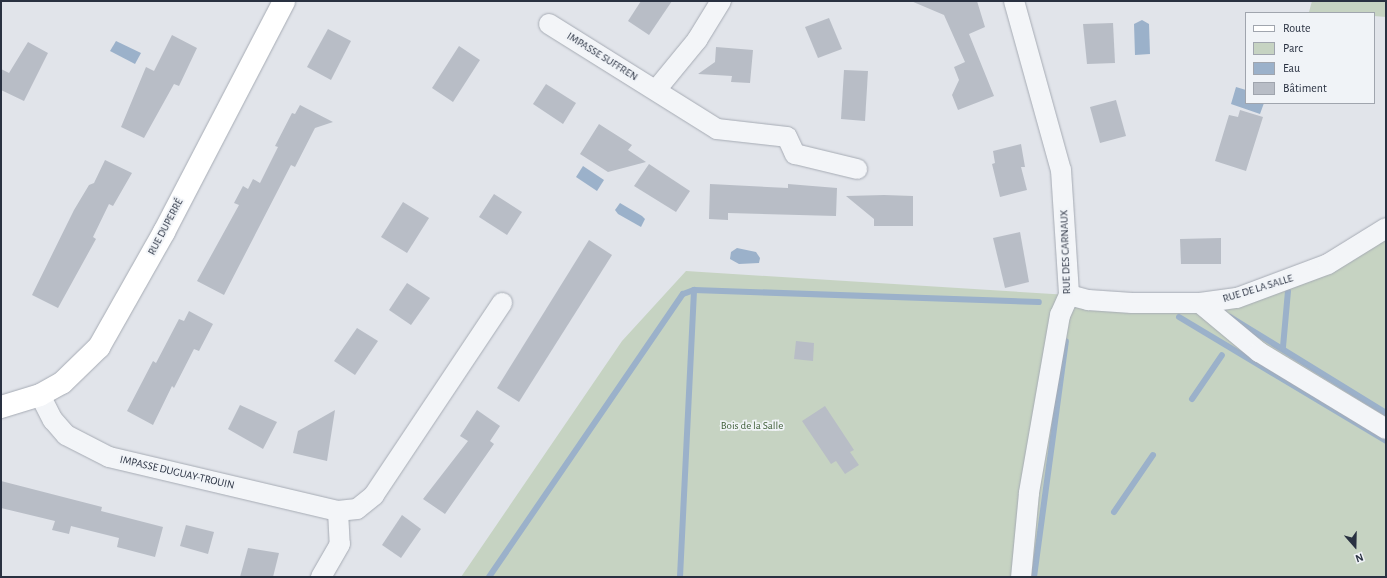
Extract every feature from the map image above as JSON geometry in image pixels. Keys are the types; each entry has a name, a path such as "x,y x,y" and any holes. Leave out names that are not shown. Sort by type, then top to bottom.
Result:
{"street":[{"name":"RUE DUPERRÉ","path":"1,407 40,395 81,368 112,327 284,1"},
{"path":"656,90 697,40 721,1"},
{"name":"RUE DES CARNAUX","path":"1014,1 1061,170 1069,296 1060,315 1031,485 1021,577"},
{"name":"IMPASSE SUFFREN","path":"549,24 717,129 787,137 795,154 857,169"},
{"name":"RUE DE LA SALLE","path":"1069,296 1088,300 1132,303 1200,303 1237,298 1305,274 1352,250 1386,228"},
{"name":"IMPASSE DUGUAY-TROUIN","path":"40,395 53,420 66,435 109,457 338,511 357,508 374,495 502,303"},
{"path":"1200,303 1259,352 1386,428"},
{"path":"321,577 340,544 338,511"}],"green space":[{"path":"1312,1 1386,1 1386,17 1375,16 1375,12 1309,12"},
{"name":"Bois de la Salle","path":"1386,228 1386,577 461,577 622,341 686,271 1069,295 1237,298"}],"water":[{"path":"1142,20 1149,24 1150,54 1135,55 1134,24"},
{"path":"116,41 141,53 135,64 110,51"},
{"path":"1236,87 1245,90 1245,104 1264,104 1260,114 1231,104"},
{"path":"583,166 604,180 597,191 576,177"},
{"path":"620,203 645,219 641,227 618,214 615,210"},
{"path":"737,248 756,252 760,258 759,263 739,264 730,259 731,252"}],"building":[{"path":"641,1 672,1 649,35 628,21"},
{"path":"911,1 977,1 985,27 969,34 994,96 958,110 952,95 959,80 954,67 965,62 944,15"},
{"path":"829,18 842,49 818,58 805,27"},
{"path":"1113,23 1115,63 1087,64 1083,24"},
{"path":"328,29 351,41 331,80 307,67"},
{"path":"172,35 197,48 179,86 174,84 144,138 121,127 146,67 154,71"},
{"path":"28,42 48,53 24,101 1,90 1,69 9,73"},
{"path":"459,46 480,60 453,102 432,88"},
{"path":"716,47 753,50 750,83 731,82 732,76 698,74 715,62"},
{"path":"844,70 868,71 865,121 841,119"},
{"path":"546,84 576,103 563,124 533,104"},
{"path":"1116,100 1126,136 1100,143 1090,107"},
{"path":"300,105 333,122 315,128 295,167 291,165 224,295 197,281 239,205 234,203 243,186 248,189 253,179 260,183 278,147 275,146 292,113 295,114"},
{"path":"1240,110 1263,117 1246,171 1215,161 1229,115 1238,117"},
{"path":"599,124 632,145 628,150 646,162 608,172 580,154"},
{"path":"1021,144 1025,167 1021,167 1027,190 1000,197 992,164 995,163 993,151"},
{"path":"105,160 132,173 113,206 109,204 93,237 96,239 58,308 32,295 74,210 89,185 94,183"},
{"path":"649,164 690,191 676,212 634,186"},
{"path":"710,184 788,188 788,184 837,188 836,216 728,213 728,220 709,219"},
{"path":"494,194 522,212 507,235 479,217"},
{"path":"846,196 913,196 913,226 874,226 874,219"},
{"path":"403,202 429,218 407,253 381,237"},
{"path":"1020,232 1029,282 1005,288 993,238"},
{"path":"1221,238 1221,264 1181,264 1180,239"},
{"path":"589,240 612,255 519,402 497,388"},
{"path":"407,283 430,298 411,325 389,310"},
{"path":"189,311 213,324 199,351 194,349 174,388 172,386 153,425 127,411 153,361 156,363 179,319 184,321"},
{"path":"357,328 378,341 355,375 334,361"},
{"path":"796,341 814,343 813,361 794,359"},
{"path":"240,405 277,422 263,449 228,429"},
{"path":"825,406 854,450 850,452 859,465 845,474 836,461 831,464 802,421"},
{"path":"335,410 327,461 293,453 298,431"},
{"path":"477,410 500,426 490,441 494,444 445,514 423,499 468,441 460,436"},
{"path":"1,481 102,507 101,511 163,527 155,557 117,547 119,538 71,526 69,534 52,530 55,521 1,508"},
{"path":"402,515 421,529 401,558 382,545"},
{"path":"186,525 214,532 208,554 180,546"},
{"path":"248,548 279,553 273,577 240,577"}],"waterway":[{"path":"489,577 683,294 694,290 1039,302"},
{"path":"680,577 694,290"},
{"path":"1283,347 1288,291"},
{"path":"1179,317 1386,441"},
{"path":"1230,317 1386,413"},
{"path":"1034,577 1066,341"},
{"path":"1192,399 1222,355"},
{"path":"1114,512 1153,455"}]}
